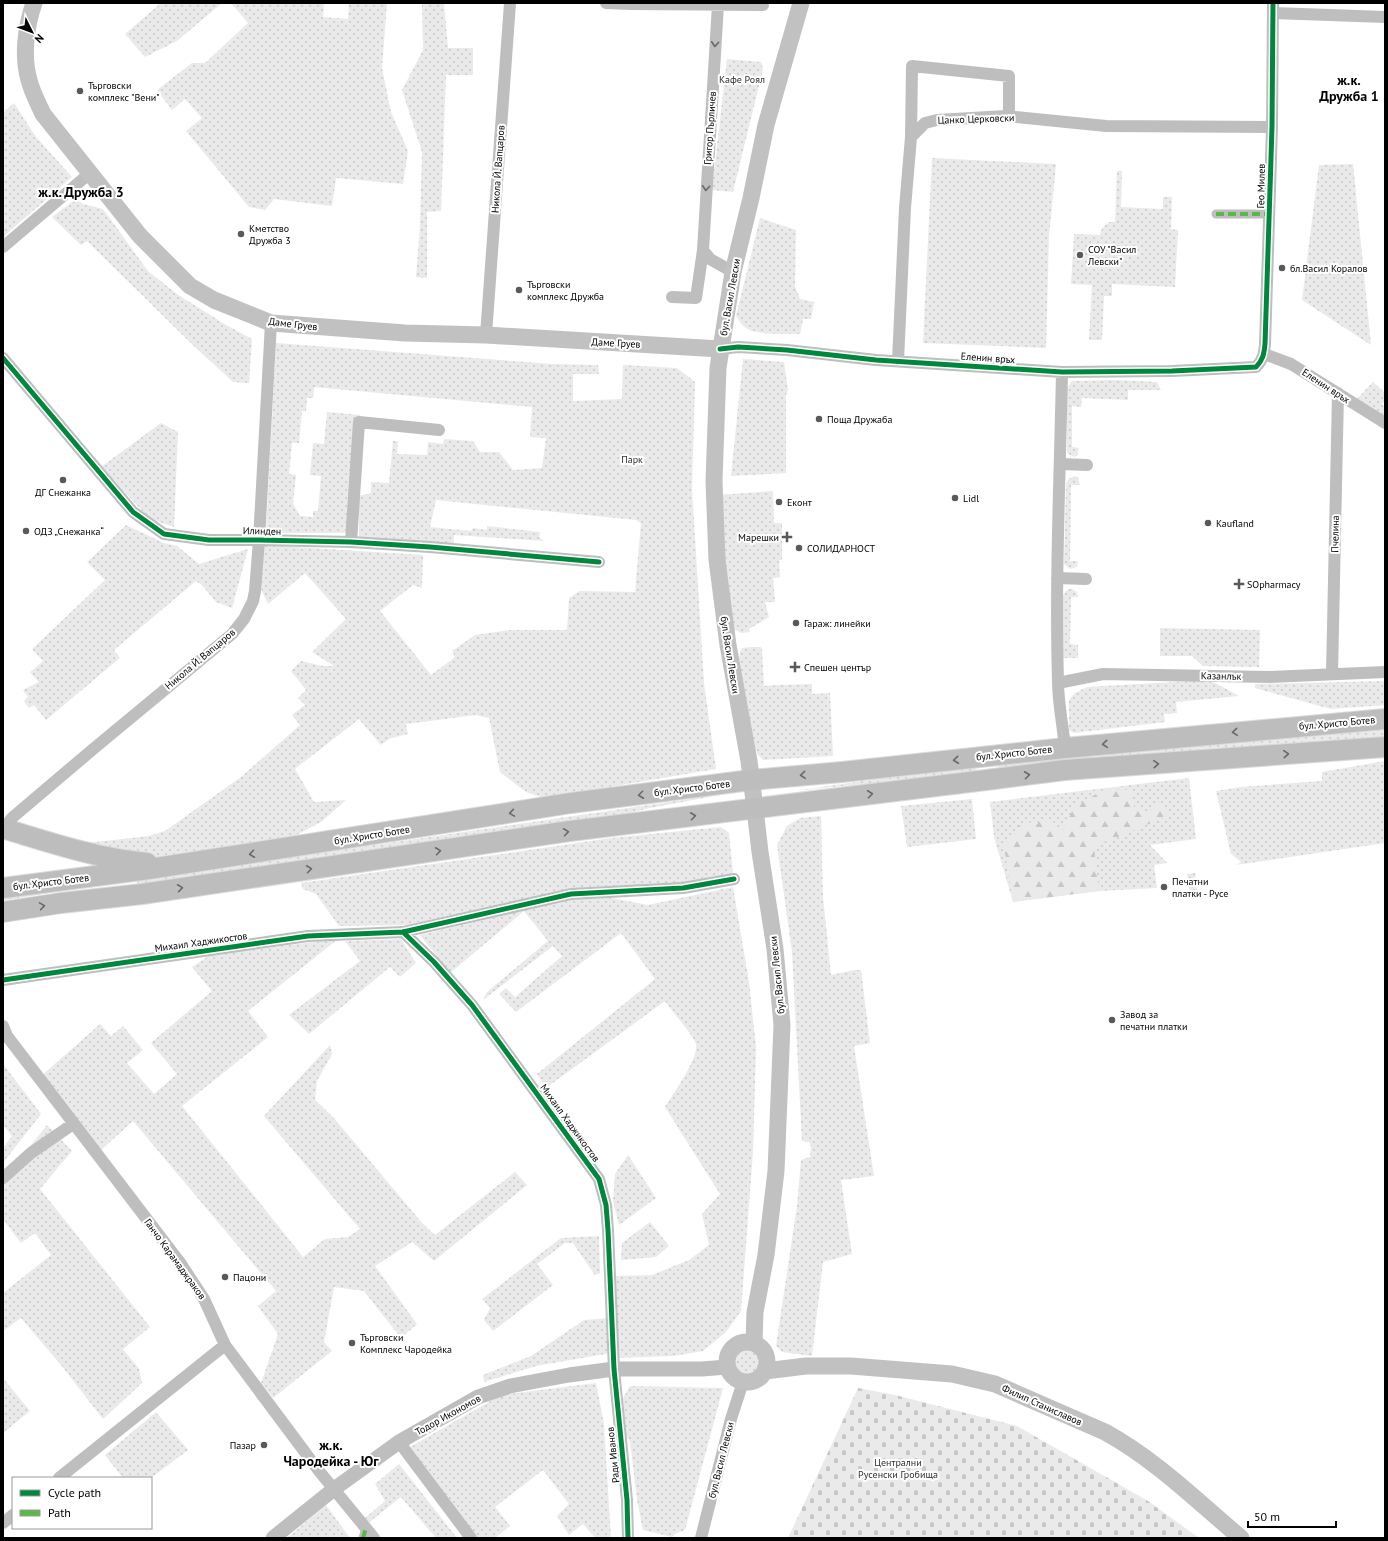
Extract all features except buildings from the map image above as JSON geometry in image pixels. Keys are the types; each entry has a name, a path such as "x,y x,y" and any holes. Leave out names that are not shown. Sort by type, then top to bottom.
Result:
{"highway":[{"name":"бул. Христо Ботев","path":"3,888 174,866 571,804 751,780 1065,748 1385,719"},
{"path":"3,912 142,894 570,831 1065,770 1385,747"},
{"path":"994,756 994,779"},
{"path":"4,828 77,850 108,857 174,866"},
{"path":"64,881 77,874 80,868 77,850"},
{"path":"108,857 119,865 132,887 142,894"},
{"path":"100,899 121,886 125,878 125,873"}],"main road":[{"name":"Даме Груев","path":"34,3 28,18 26,65 32,92 43,114 140,236 190,286 214,300 271,323 405,333 486,335 720,349"},
{"name":"бул. Васил Левски","path":"748,1343 766,1255 776,1171 782,1025 776,957 751,780 728,645 717,560 714,481 718,368 733,272 751,198 766,125 801,3"},
{"path":"748,1343 763,1350 765,1364 759,1378 752,1381 743,1382 732,1376 727,1367 728,1353 736,1345 748,1343"},
{"name":"Филип Станиславов","path":"765,1364 851,1366 952,1374 995,1384 1105,1432 1122,1442 1168,1474 1241,1538"}],"street":[{"name":"Никола Й. Вапцаров","path":"486,335 510,3"},
{"path":"606,3 763,5"},
{"name":"Григор Пърличев","path":"672,297 696,298 703,250 718,5"},
{"path":"1273,8 1385,17"},
{"name":"Гео Милев","path":"1256,367 1261,362 1264,354 1272,128 1273,8"},
{"path":"898,361 905,208 911,137 912,66 1009,76 1009,117"},
{"name":"Цанко Церковски","path":"911,137 925,123 937,120 1009,117 1106,126 1272,128"},
{"path":"3,247 90,173"},
{"path":"1216,214 1269,214"},
{"path":"703,250 710,259 733,272"},
{"name":"Никола Й. Вапцаров","path":"4,828 13,817 232,634 244,619 253,601 259,540 271,323"},
{"name":"Еленин връх","path":"720,349 738,347 898,361 1062,372 1172,371 1256,367"},
{"name":"Еленин връх","path":"1264,354 1291,364 1385,423"},
{"name":"Илинден","path":"3,358 133,512 164,534 209,540 351,542 430,547 599,562"},
{"path":"1062,372 1057,578 1058,683 1065,748"},
{"name":"Пчелина","path":"1332,674 1338,393"},
{"path":"351,542 359,422 439,430"},
{"path":"1060,464 1087,465"},
{"path":"1057,578 1086,579"},
{"name":"Казанлък","path":"1058,683 1103,674 1270,677 1385,672"},
{"name":"Михаил Хаджикостов","path":"3,980 308,936 403,932 571,894 683,888 734,879"},
{"name":"Михаил Хаджикостов","path":"403,932 434,962 472,1005 599,1179 606,1205 608,1230 614,1369"},
{"name":"Ганчо Карамаджраков","path":"3,1026 7,1036 181,1264 204,1299 225,1345 334,1489 365,1533 374,1538"},
{"path":"3,1178 31,1153 73,1124"},
{"path":"60,1477 225,1345"},
{"name":"Тодор Икономов","path":"273,1538 334,1489 399,1442 478,1397 504,1388 569,1375 614,1369 702,1369 727,1367"},
{"name":"Ради Иванов","path":"614,1369 627,1500 628,1538"},
{"name":"бул. Васил Левски","path":"701,1538 731,1419 743,1382"},
{"path":"399,1442 471,1538"},
{"path":"3,1523 12,1516"}],"green space":[{"path":"161,3 222,3 177,41 145,57 125,34"},
{"path":"231,3 324,3 323,17 348,19 349,3 387,3 382,68 391,112 408,151 403,184 336,178 332,206 274,199 265,210 249,207 186,131 202,118 185,99 172,110 157,90 192,63 205,63 248,23"},
{"path":"422,3 444,3 448,48 473,48 473,75 446,75 441,211 427,212 427,278 416,277 420,226 422,152 402,90 423,50"},
{"name":"Кафе Роял","path":"727,59 761,62 763,69 733,192 712,190"},
{"path":"14,103 36,137 72,177 3,237 3,113"},
{"path":"932,158 1056,164 1049,236 1046,348 923,343"},
{"path":"1353,164 1371,345 1302,300 1319,165"},
{"path":"1117,171 1122,171 1121,207 1163,209 1163,197 1172,197 1171,229 1178,230 1175,287 1112,284 1112,296 1104,296 1102,340 1089,340 1092,285 1071,284 1074,234 1100,235 1102,229 1109,222 1115,222"},
{"path":"76,199 83,204 103,209 148,271 177,294 226,325 252,339 249,383 233,382 195,347 87,241 81,245 52,217"},
{"path":"760,218 796,230 795,286 800,299 814,302 811,319 803,319 800,334 764,333 751,331 743,326 736,316"},
{"name":"Парк","path":"276,343 552,364 598,365 599,374 573,374 573,401 622,399 623,365 677,368 695,382 692,489 704,683 716,769 544,798 526,792 500,772 489,718 476,715 406,724 408,734 391,738 381,745 359,719 295,769 314,802 346,800 321,822 287,840 171,858 128,857 78,844 149,836 165,831 241,777 300,725 292,715 305,705 298,698 306,690 291,671 301,661 322,666 334,666 312,652 346,619 305,573 268,604 261,589 262,545 423,555 422,588 413,585 380,611 431,675 455,657 452,651 475,635 510,630 567,630 569,598 580,591 635,592 641,523 636,520 436,500 430,527 471,531 473,528 487,530 487,526 540,532 539,537 544,541 454,535 453,549 359,543 359,496 371,493 371,482 389,483 393,441 398,441 397,454 427,455 428,442 443,444 444,439 473,441 480,452 499,452 513,470 542,468 546,438 530,437 532,407 314,387 313,398 307,398 306,411 302,411 299,443 292,443 289,474 296,475 293,504 300,516 313,517 313,511 318,511 321,476 310,475 313,443 324,444 327,412 360,415 352,533 266,533"},
{"path":"743,359 784,362 788,390 786,395 786,473 731,476"},
{"path":"1115,380 1157,382 1161,390 1128,390 1128,400 1082,398 1081,407 1072,406 1072,447 1079,448 1077,456 1074,457 1067,453 1067,388 1072,381"},
{"path":"1373,382 1385,393 1385,401 1382,404 1385,407 1385,419 1357,399"},
{"path":"161,423 178,432 174,527 150,519 101,467"},
{"path":"1075,476 1078,478 1080,485 1071,485 1070,561 1078,561 1077,567 1070,569 1064,564 1066,485 1069,479"},
{"path":"773,491 774,523 782,523 782,560 779,560 780,577 773,578 775,602 765,602 769,617 749,629 750,632 742,633 727,627 719,495"},
{"path":"126,525 164,543 177,546 199,564 248,549 232,608 216,602 202,585 196,581 114,650 120,658 46,720 34,705 29,708 24,701 28,697 23,690 39,682 30,672 43,661 32,649 105,580 87,562"},
{"path":"1069,589 1077,592 1078,597 1071,597 1070,644 1078,645 1078,658 1063,658 1063,596"},
{"path":"1160,628 1260,630 1259,667 1203,666 1192,656 1160,656"},
{"path":"761,647 762,650 764,686 812,684 812,694 830,693 833,756 763,760 758,755 752,741 739,658 742,648"},
{"path":"1210,680 1239,696 1176,702 1177,713 1164,714 1165,722 1074,733 1069,730 1069,700 1075,693 1087,687"},
{"path":"1385,681 1385,705 1331,709 1255,688 1255,684"},
{"path":"1385,729 1385,737 998,769 1001,764"},
{"path":"1385,761 1385,843 1236,865 1241,862 1231,854 1216,791 1241,787 1322,781 1322,772"},
{"path":"971,765 976,767 977,771 971,774 801,790"},
{"path":"1189,778 1196,839 1150,845 1167,863 1154,865 1157,888 1099,891 1013,902 994,837 990,802"},
{"path":"1105,789 1132,790 1134,807 1148,812 1160,800 1168,816 1094,847 1099,891 1013,902 1004,847 1021,823 1052,821 1063,830 1074,807"},
{"path":"731,793 650,808 598,821 138,885 137,882 154,877"},
{"path":"972,799 976,839 907,847 901,806"},
{"path":"821,816 823,897 831,975 861,970 870,1043 854,1046 874,1176 841,1180 852,1254 823,1262 812,1356 782,1352 776,1346 797,1206 801,1160 810,1157 811,1147 809,1142 802,1141 792,952 777,845 787,826 800,818"},
{"path":"721,827 729,833 733,873 677,884 586,887 406,925 339,926 316,894 303,889 301,883 611,838"},
{"path":"1195,873 1198,896 1190,897 1187,874"},
{"path":"733,887 749,982 756,1047 753,1152 741,1311 726,1332 703,1351 673,1356 616,1358 613,1276 652,1275 689,1260 709,1245 702,1214 720,1194 665,1107 690,1067 694,1058 696,1044 687,1029 665,1001 546,1088 537,1074 655,979 621,933 516,1012 499,994 506,988 515,997 562,956 553,946 483,1000 487,992 548,941 524,911 450,973 420,935 566,900 612,898 648,905"},
{"path":"54,890 55,892 3,901 3,897"},
{"path":"338,939 248,1011 268,1037 182,1106 303,1257 325,1239 348,1237 360,1229 264,1116 330,1045 332,1054 317,1081 315,1100 333,1117 422,1223 435,1235 515,1172 527,1185 434,1261 412,1242 375,1266 417,1324 401,1338 364,1291 334,1287 324,1342 332,1351 273,1398 261,1383 278,1334 258,1306 276,1291 133,1121 101,1150 40,1077 100,1024 111,1036 123,1026 143,1050 127,1063 154,1094 177,1074 151,1043 212,991 192,967 210,955"},
{"path":"401,939 416,963 400,977 390,967 309,1034 289,1015 360,961 345,941"},
{"path":"3,1064 41,1114 3,1163 3,1148 12,1136 3,1125"},
{"path":"47,1125 72,1151 40,1189 150,1327 123,1349 139,1369 142,1383 103,1419 61,1365 21,1318 3,1331 3,1293 51,1255 35,1233 21,1243 3,1219 3,1180"},
{"path":"628,1155 656,1198 619,1225 613,1201 615,1174"},
{"path":"650,1222 669,1246 656,1257 621,1260 622,1243"},
{"path":"599,1236 600,1273 595,1275 573,1243 565,1243 537,1264 553,1285 493,1331 484,1320 490,1308 482,1299 561,1238"},
{"path":"611,1318 611,1353 536,1366 484,1382 483,1375 531,1356 584,1320"},
{"path":"747,1348 757,1352 761,1362 757,1372 747,1376 737,1372 733,1362 737,1352"},
{"path":"3,1378 30,1411 3,1433"},
{"path":"596,1383 604,1424 611,1538 595,1538 583,1524 569,1535 557,1516 569,1504 543,1470 495,1507 510,1526 495,1538 470,1538 403,1451 501,1395"},
{"path":"630,1386 723,1388 685,1530 675,1534 672,1537 643,1530 637,1500 630,1441 624,1435 623,1398"},
{"name":"Централни Русенски Гробища","path":"858,1388 895,1395 1017,1426 1148,1501 1199,1538 788,1538"},
{"path":"156,1412 188,1450 152,1477 122,1477 105,1455"},
{"path":"399,1464 457,1538 436,1538 401,1497 367,1524 364,1519 385,1501 375,1484"},
{"path":"326,1505 350,1538 287,1538"}],"marked path":[{"path":"1216,214 1269,214"},
{"path":"363,1538 366,1528"}],"cycle path":[{"path":"720,349 738,347 787,350 876,360 1062,372 1172,371 1256,367 1263,357 1265,344 1272,127 1273,3"},
{"path":"3,358 133,512 164,534 209,540 351,542 430,547 599,562"},
{"path":"3,980 308,936 403,932 571,894 683,888 734,879"},
{"path":"403,932 434,962 472,1005 599,1179 606,1205 614,1369 627,1500 628,1538"}],"place":[{"name":"Търговски комплекс \"Вени\"","path":"80,91"},
{"name":"Кметство Дружба 3","path":"241,234"},
{"name":"СОУ \"Васил Левски\"","path":"1080,255"},
{"name":"бл.Васил Коралов","path":"1282,268"},
{"name":"Търговски комплекс Дружба","path":"519,290"},
{"name":"Поща Дружаба","path":"819,419"},
{"name":"ДГ Снежанка","path":"63,480"},
{"name":"Lidl","path":"955,498"},
{"name":"Еконт","path":"779,502"},
{"name":"Kaufland","path":"1208,523"},
{"name":"ОДЗ „Снежанка“","path":"26,531"},
{"name":"Марешки","path":"787,537"},
{"name":"СОЛИДАРНОСТ","path":"799,548"},
{"name":"SOpharmacy","path":"1239,584"},
{"name":"Гараж: линейки","path":"796,623"},
{"name":"Спешен център","path":"795,667"},
{"name":"Печатни платки - Русе","path":"1164,887"},
{"name":"Завод за печатни платки","path":"1112,1020"},
{"name":"Пацони","path":"225,1277"},
{"name":"Търговски Комплекс Чародейка","path":"352,1343"},
{"name":"Пазар","path":"264,1445"}],"district":[{"name":"ж.к. Дружба 1","path":"1349,88"},
{"name":"ж.к. Дружба 3","path":"81,192"},
{"name":"ж.к. Чародейка - Юг","path":"331,1454"}]}
